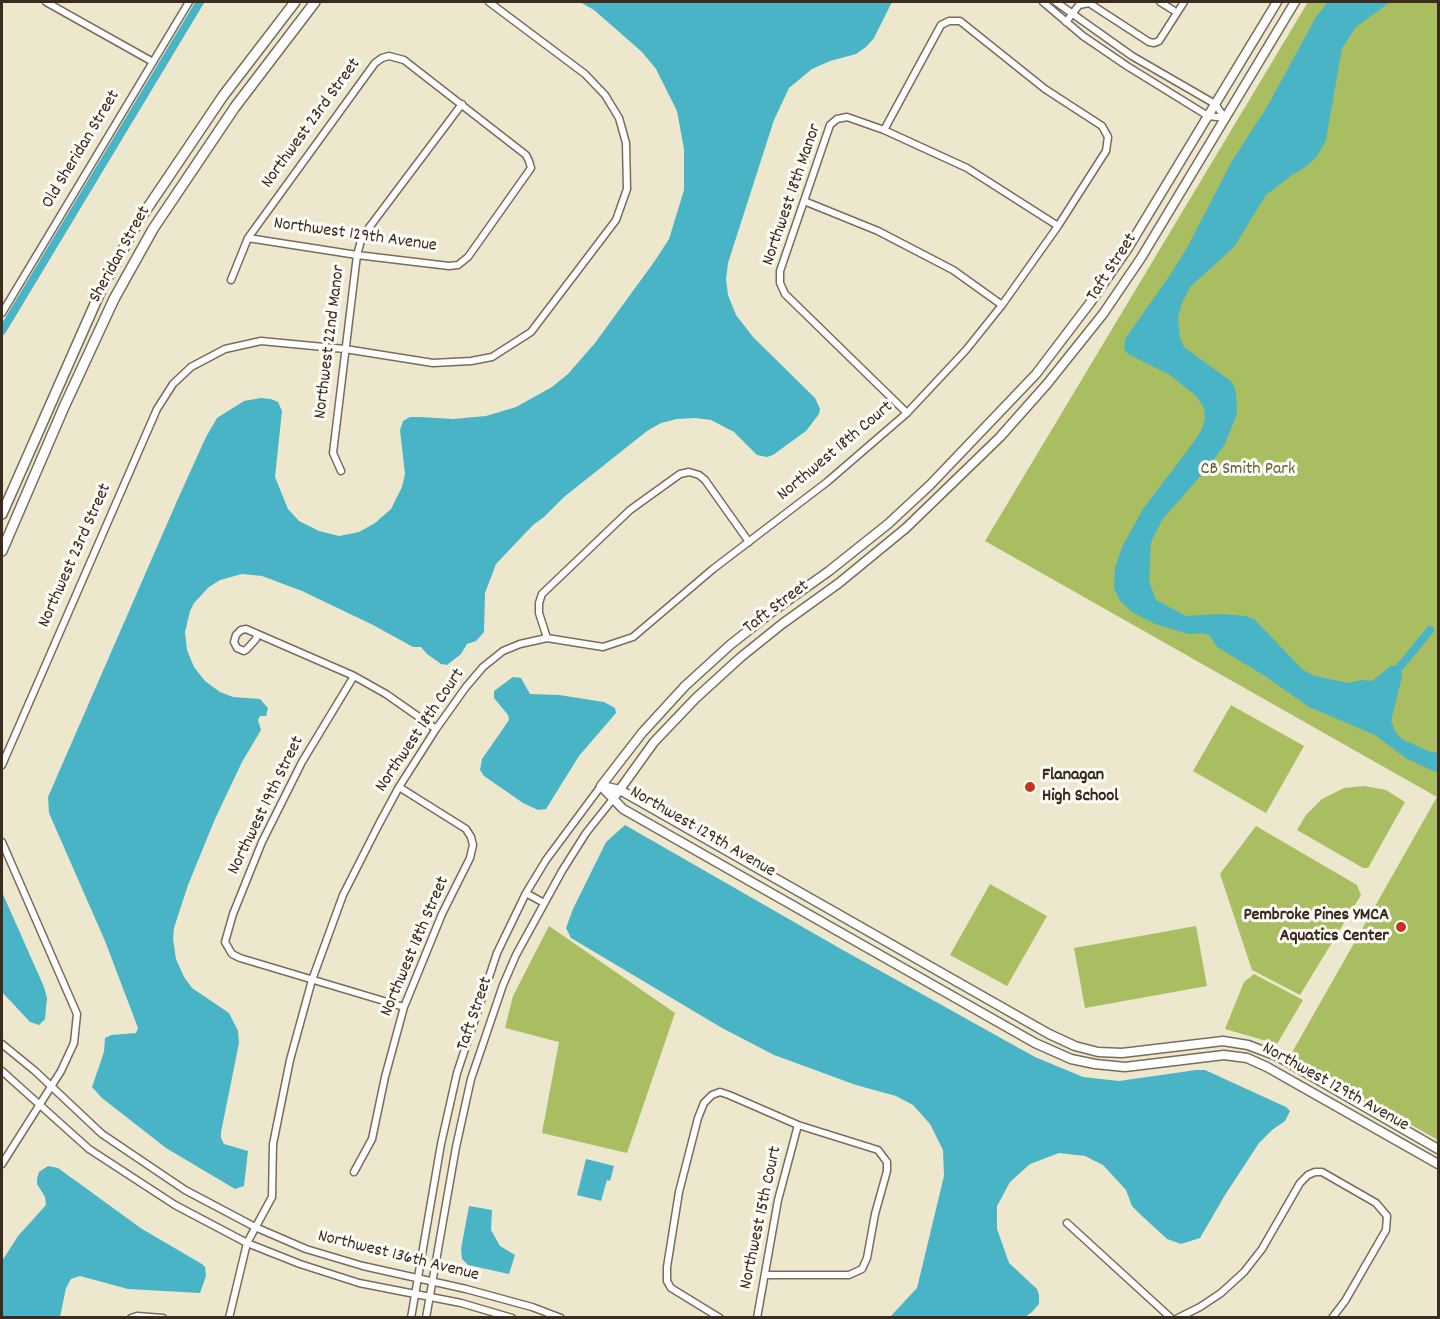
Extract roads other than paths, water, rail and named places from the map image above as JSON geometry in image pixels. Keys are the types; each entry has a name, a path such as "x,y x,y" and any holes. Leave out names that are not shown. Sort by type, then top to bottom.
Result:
{"main road":[{"name":"Sheridan Street","path":"2,514 102,288 138,222 223,96 295,2"},
{"name":"Sheridan Street","path":"2,551 64,407 114,299 153,229 235,107 315,2"}],"street":[{"path":"50,2 153,62"},
{"name":"Old Sheridan Street","path":"2,313 189,2"},
{"name":"Northwest 23rd Street","path":"2,765 157,409 173,384 191,367 225,349 261,341 433,363 471,361 492,357 531,332 615,220 627,189 626,143 618,118 605,95 585,74 489,2"},
{"path":"1042,2 1126,66 1208,116 1226,118"},
{"path":"1056,2 1132,56 1215,104 1226,118"},
{"path":"1160,2 1173,10"},
{"path":"1066,22 1079,5 1089,3 1154,44 1159,41 1184,2"},
{"name":"Taft Street","path":"411,1317 441,1144 457,1073 497,953 526,893 546,860 642,733 685,686 730,645 772,611 829,571 922,493 988,427 1036,374 1128,249 1277,2"},
{"name":"Taft Street","path":"426,1317 456,1147 471,1079 484,1036 516,955 586,833 654,742 696,698 782,624 893,540 1014,421 1102,314 1141,258 1295,2"},
{"name":"Northwest 18th Court","path":"229,1317 247,1243 272,1197 273,1144 290,1060 312,980 343,895 399,787 466,687 483,667 503,651 520,644 547,638 603,647 633,638 713,569 827,482 907,413 966,350 1002,305 1058,226 1106,151 1108,137 1102,126 1028,76 960,21 949,21 941,25 884,130"},
{"name":"Northwest 23rd Street","path":"231,280 248,238 375,63 389,56 404,60 462,104"},
{"name":"Northwest 129th Avenue","path":"248,238 357,255 449,266 458,265 468,257 531,168 526,155 462,104"},
{"name":"Northwest 22nd Manor","path":"341,471 333,453 357,255 362,237 462,104"},
{"name":"Northwest 18th Manor","path":"884,130 847,117 837,119 830,125 780,271 780,283 784,294 907,413"},
{"path":"884,130 967,168 1058,226"},
{"path":"804,201 878,231 953,270 1002,305"},
{"path":"547,638 538,613 542,594 630,510 680,474 689,472 705,480 749,542"},
{"path":"772,611 782,624"},
{"path":"257,634 354,676 386,694 436,729"},
{"name":"Northwest 19th Street","path":"312,980 232,954 225,942 233,914 262,843 302,762 354,676"},
{"name":"Northwest 129th Avenue","path":"601,786 620,790 1049,1034 1076,1046 1098,1052 1122,1053 1223,1041 1248,1045 1277,1056 1438,1149"},
{"name":"Northwest 129th Avenue","path":"601,786 622,808 1035,1043 1071,1059 1125,1067 1224,1055 1247,1058 1267,1067 1438,1164"},
{"name":"Northwest 18th Street","path":"354,1172 372,1139 385,1077 404,1007 442,914 470,858 473,844 466,829 399,787"},
{"path":"2,842 77,1014 74,1043 61,1071 2,1163"},
{"path":"526,893 544,903"},
{"path":"925,963 927,980"},
{"path":"312,980 404,1007"},
{"path":"470,1032 484,1036"},
{"name":"Northwest 136th Avenue","path":"2,1044 102,1134 130,1155 185,1190 255,1227 306,1249 499,1298 561,1317"},
{"name":"Northwest 136th Avenue","path":"2,1071 89,1149 175,1205 247,1243 300,1264 359,1283 429,1296 512,1317"},
{"path":"720,1317 678,1293 667,1281 667,1267 679,1192 698,1118 704,1103 712,1095 720,1092 798,1125 878,1150 884,1156 887,1171 875,1214 867,1258 862,1269 849,1275 765,1275"},
{"name":"Northwest 15th Court","path":"757,1317 778,1200 798,1125"},
{"path":"441,1144 456,1147"},
{"path":"1178,1317 1200,1307 1221,1293 1244,1272 1262,1249 1300,1183 1308,1175 1322,1172 1376,1203 1387,1216 1386,1230 1345,1300 1332,1317"},
{"path":"1067,1223 1171,1317"},
{"path":"131,1317 163,1317"}],"water":[{"path":"580,2 892,2 874,38 866,47 856,54 812,69 789,88 774,120 728,263 726,279 728,295 736,315 753,337 815,398 820,409 819,414 806,431 767,457 757,455 734,432 711,420 677,419 661,423 647,431 564,497 533,525 496,564 485,593 484,632 476,641 467,644 461,654 447,665 441,664 421,647 413,647 302,591 262,576 242,574 220,580 209,587 194,603 185,632 187,650 194,667 205,681 220,692 233,697 260,699 268,708 266,716 260,716 258,720 261,730 242,762 215,819 188,885 174,928 173,939 176,959 184,977 192,988 229,1013 238,1031 239,1043 221,1132 224,1144 248,1151 244,1186 235,1189 166,1148 102,1098 92,1087 104,1052 105,1038 111,1035 136,1033 138,1028 105,941 49,813 48,797 177,501 217,418 244,401 261,398 278,402 282,411 275,477 288,509 299,521 319,531 339,536 359,532 375,523 391,509 402,487 405,474 400,430 403,421 410,417 453,419 486,416 516,407 552,387 568,374 595,343 654,262 669,239 684,190 684,149 677,111 656,69 642,52 594,10"},
{"path":"1328,2 1390,2 1356,27 1342,48 1326,140 1317,156 1307,166 1266,195 1234,247 1190,287 1182,303 1178,317 1180,338 1184,347 1232,382 1236,392 1237,414 1225,444 1162,520 1151,542 1149,581 1156,600 1186,616 1221,614 1246,616 1255,620 1303,670 1315,676 1348,683 1362,680 1372,681 1392,665 1399,668 1402,677 1391,721 1396,733 1402,739 1430,752 1438,752 1438,773 1407,759 1375,735 1309,707 1265,676 1217,647 1210,636 1203,633 1189,634 1155,624 1132,612 1120,601 1114,588 1115,568 1122,547 1143,509 1201,431 1205,419 1204,408 1196,396 1170,375 1128,354 1124,349 1125,339 1188,246 1232,161 1267,107 1316,17"},
{"path":"513,677 521,678 530,694 559,695 604,702 615,708 616,713 579,756 546,809 538,810 523,803 484,776 480,770 482,759 509,720 508,715 494,698 494,691"},
{"path":"625,825 1035,1057 1083,1077 1119,1081 1205,1070 1286,1107 1290,1111 1285,1121 1259,1143 1200,1238 1181,1244 1167,1239 1132,1206 1126,1190 1103,1165 1085,1156 1059,1153 1030,1164 1010,1182 997,1206 997,1229 1009,1263 1037,1289 1039,1304 1032,1312 1023,1318 890,1317 917,1288 944,1176 943,1150 930,1124 913,1105 896,1096 856,1085 774,1055 722,1028 571,938 566,928 573,909 606,842"},
{"path":"2,892 44,987 47,998 45,1019 39,1025 30,1022 2,992"},
{"path":"586,1159 614,1166 601,1201 577,1195"},
{"path":"48,1166 58,1168 142,1229 202,1264 205,1267 206,1276 200,1293 128,1289 80,1276 71,1279 66,1288 60,1317 2,1317 2,1261 18,1236 46,1205 37,1179 39,1172"},
{"path":"469,1206 492,1210 491,1230 500,1246 515,1255 509,1274 468,1265 462,1259 461,1249"}],"waterway":[{"path":"2,331 200,2"},
{"path":"1399,668 1430,630"}],"place":[{"name":"Flanagan High School","path":"1030,787"},
{"name":"Pembroke Pines YMCA Aquatics Center","path":"1401,927"}],"park label":[{"name":"CB Smith Park","path":"1248,471"}]}
